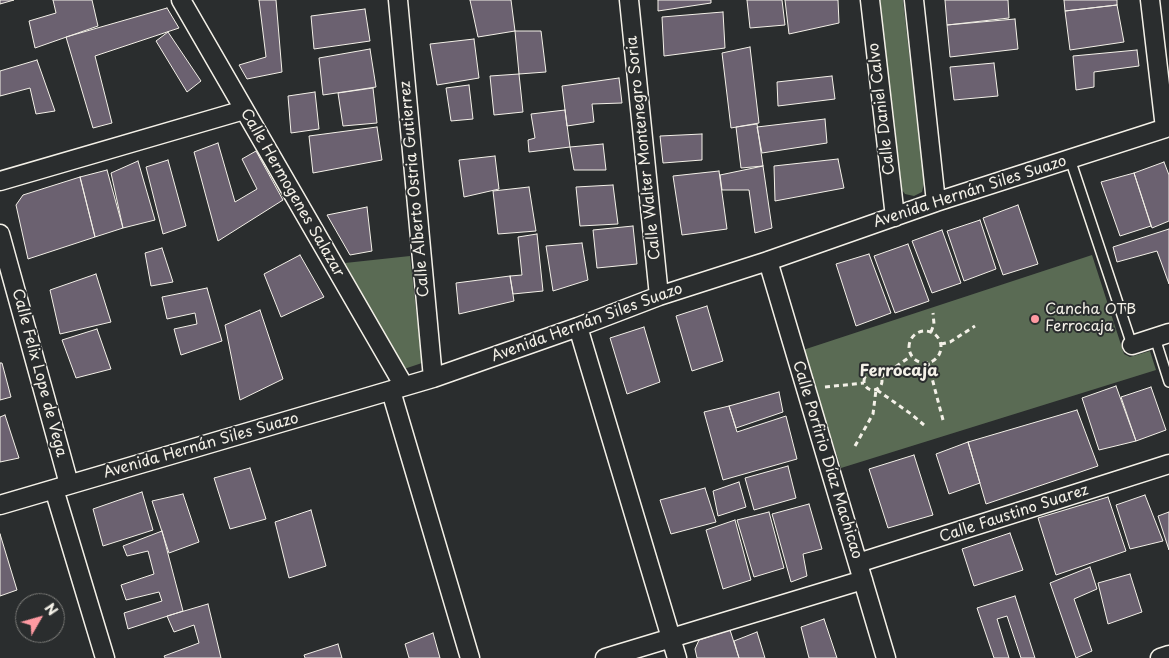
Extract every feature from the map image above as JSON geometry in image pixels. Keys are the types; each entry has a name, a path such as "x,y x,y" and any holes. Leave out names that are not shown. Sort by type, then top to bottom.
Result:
{"street":[{"name":"Calle Hermogenes Salazar","path":"181,0 398,388 470,658"},
{"name":"Calle Alberto Ostria Gutierrez","path":"398,0 433,378"},
{"name":"Calle Walter Montenegro Soria","path":"629,0 659,296"},
{"name":"Calle Daniel Calvo","path":"870,0 895,217"},
{"path":"914,0 936,202"},
{"path":"1150,0 1167,127"},
{"path":"0,181 244,110"},
{"name":"Avenida Hernán Siles Suazo","path":"0,505 433,378 578,328 659,296 768,261 936,202 1167,127"},
{"name":"Calle Felix Lope de Vega","path":"0,234 105,658"},
{"name":"Calle Porfirio Díaz Machicao","path":"768,261 886,658"},
{"path":"578,328 677,658"},
{"path":"1132,345 1162,335"},
{"name":"Calle Faustino Suarez","path":"605,658 671,638 1169,464"},
{"path":"1160,658 1169,655"}],"lane":[{"path":"1070,159 1132,345"},
{"path":"1162,335 1169,382"}],"path":[{"path":"931,332 934,324 933,313"},
{"path":"941,344 950,342 975,326"},
{"path":"922,332 931,332 939,339 941,344 936,360 920,363 911,356 909,346 913,336 922,332"},
{"path":"881,377 911,356"},
{"path":"928,363 943,420"},
{"path":"855,446 874,414 876,390 882,383 879,374 871,372 866,375 865,386 870,390 876,390 924,425"},
{"path":"822,388 864,383"}],"green space":[{"path":"880,0 903,0 924,183 922,192 914,196 905,194 902,190"},
{"path":"1092,255 1124,354 1130,357 1150,351 1156,370 841,468 803,350"},
{"path":"410,256 422,363 404,369 345,263"}],"building":[{"path":"0,0 14,0 0,4"},
{"path":"53,0 92,0 98,26 35,48 29,21 56,13"},
{"path":"259,0 276,0 282,72 247,79 239,65 266,57"},
{"path":"470,0 511,0 515,31 478,37"},
{"path":"658,0 711,0 711,3 658,11"},
{"path":"747,0 782,0 785,25 750,28"},
{"path":"785,0 838,0 839,23 789,34"},
{"path":"945,0 1008,0 1009,18 947,25"},
{"path":"1064,0 1117,0 1117,5 1065,11"},
{"path":"1117,5 1124,42 1070,50 1065,11"},
{"path":"167,8 179,28 95,56 112,123 93,128 66,37"},
{"path":"365,9 370,41 314,49 311,16"},
{"path":"723,12 725,48 664,56 662,17"},
{"path":"1015,19 1018,49 950,57 947,25"},
{"path":"515,31 541,31 546,72 519,74"},
{"path":"168,32 201,81 187,92 156,41"},
{"path":"474,39 479,78 437,85 430,44"},
{"path":"750,47 759,123 731,128 722,53"},
{"path":"370,49 376,87 323,95 319,58"},
{"path":"1137,50 1139,66 1094,72 1094,87 1076,90 1073,56"},
{"path":"37,60 55,111 36,114 30,88 0,96 0,71"},
{"path":"994,63 998,96 954,100 950,67"},
{"path":"519,74 523,112 494,115 490,76"},
{"path":"832,76 835,99 778,106 777,82"},
{"path":"619,78 622,103 592,104 594,122 567,126 562,86"},
{"path":"469,85 473,119 451,121 446,88"},
{"path":"373,88 377,123 343,126 338,93"},
{"path":"315,92 319,129 291,133 288,96"},
{"path":"565,110 570,147 529,152 528,140 535,138 531,114"},
{"path":"825,119 827,143 762,153 757,127"},
{"path":"757,124 763,166 741,168 736,127"},
{"path":"377,127 382,160 313,173 309,136"},
{"path":"702,134 702,160 663,163 660,136"},
{"path":"218,143 235,202 257,189 242,159 256,151 283,200 218,241 194,152"},
{"path":"603,144 606,170 574,170 570,147"},
{"path":"495,156 499,189 464,197 459,160"},
{"path":"838,159 844,188 775,201 774,166"},
{"path":"168,160 186,226 163,234 146,167"},
{"path":"138,161 155,220 123,228 111,173"},
{"path":"1164,162 1169,175 1169,221 1152,228 1134,173"},
{"path":"763,166 772,228 755,233 749,190 722,190 720,175"},
{"path":"107,170 123,228 95,237 80,177"},
{"path":"719,171 727,229 682,235 673,176"},
{"path":"1134,173 1151,226 1120,236 1101,182"},
{"path":"80,177 95,237 28,259 16,205 23,195"},
{"path":"613,185 618,224 580,226 576,187"},
{"path":"529,187 536,231 498,234 493,191"},
{"path":"1018,205 1038,264 1003,275 983,218"},
{"path":"367,207 372,251 350,255 327,215"},
{"path":"980,220 996,269 964,281 947,231"},
{"path":"633,226 637,264 597,268 593,230"},
{"path":"1169,229 1169,284 1157,251 1117,262 1113,247"},
{"path":"942,230 961,283 932,293 912,241"},
{"path":"537,234 543,291 513,294 510,276 522,275 518,237"},
{"path":"582,243 588,280 553,291 546,246"},
{"path":"908,244 929,301 895,313 874,256"},
{"path":"162,248 173,282 151,286 145,253"},
{"path":"869,254 891,313 856,326 836,264"},
{"path":"300,255 324,297 281,317 264,274"},
{"path":"96,274 111,322 60,334 50,290"},
{"path":"510,276 514,301 459,314 456,283"},
{"path":"207,288 222,341 181,355 174,329 197,324 195,313 167,319 162,297"},
{"path":"707,306 723,361 692,371 676,316"},
{"path":"260,310 283,379 240,400 225,325"},
{"path":"644,327 660,382 627,394 610,338"},
{"path":"97,329 111,369 76,378 62,340"},
{"path":"0,363 2,363 11,397 0,400"},
{"path":"1116,386 1136,441 1099,450 1082,398"},
{"path":"1151,387 1166,430 1136,441 1121,397"},
{"path":"779,392 783,412 736,428 729,406"},
{"path":"729,406 737,432 786,416 797,459 723,480 704,412"},
{"path":"1077,410 1098,466 986,504 968,442"},
{"path":"5,415 19,458 0,462 0,417"},
{"path":"968,442 980,483 949,494 936,454"},
{"path":"914,455 933,515 888,528 869,469"},
{"path":"788,466 796,498 754,510 745,478"},
{"path":"250,468 266,519 230,529 214,478"},
{"path":"739,482 746,507 718,516 713,491"},
{"path":"705,488 716,522 671,534 660,500"},
{"path":"142,492 153,530 103,546 93,509"},
{"path":"183,494 199,542 169,553 152,501"},
{"path":"1145,495 1163,541 1130,549 1116,505"},
{"path":"1108,497 1126,551 1056,575 1038,518"},
{"path":"809,504 822,549 803,554 807,576 791,582 772,514"},
{"path":"311,510 326,566 289,578 275,522"},
{"path":"769,512 784,568 754,577 737,520"},
{"path":"1169,512 1169,550 1158,516"},
{"path":"735,520 751,580 723,589 706,530"},
{"path":"162,531 183,611 128,629 124,613 162,601 159,592 126,600 121,585 154,574 148,551 127,556 123,546"},
{"path":"1010,533 1023,570 974,586 962,549"},
{"path":"0,534 17,590 0,596"},
{"path":"1090,567 1097,589 1074,599 1092,651 1076,658 1050,583"},
{"path":"1130,574 1142,612 1108,624 1098,583"},
{"path":"1015,596 1035,658 1021,658 1007,616 997,619 1009,658 994,658 977,608"},
{"path":"208,604 221,658 165,658 164,656 199,643 194,625 174,632 167,616"},
{"path":"824,619 837,658 809,658 801,627"},
{"path":"730,630 739,658 697,658 695,649 699,640"},
{"path":"757,632 765,658 739,658 734,641"},
{"path":"433,633 440,658 409,658 405,644"},
{"path":"338,644 342,658 305,658 304,655"}],"place":[{"name":"Cancha OTB Ferrocaja","path":"1035,319"}],"district":[{"name":"Ferrocaja","path":"899,372"}]}
